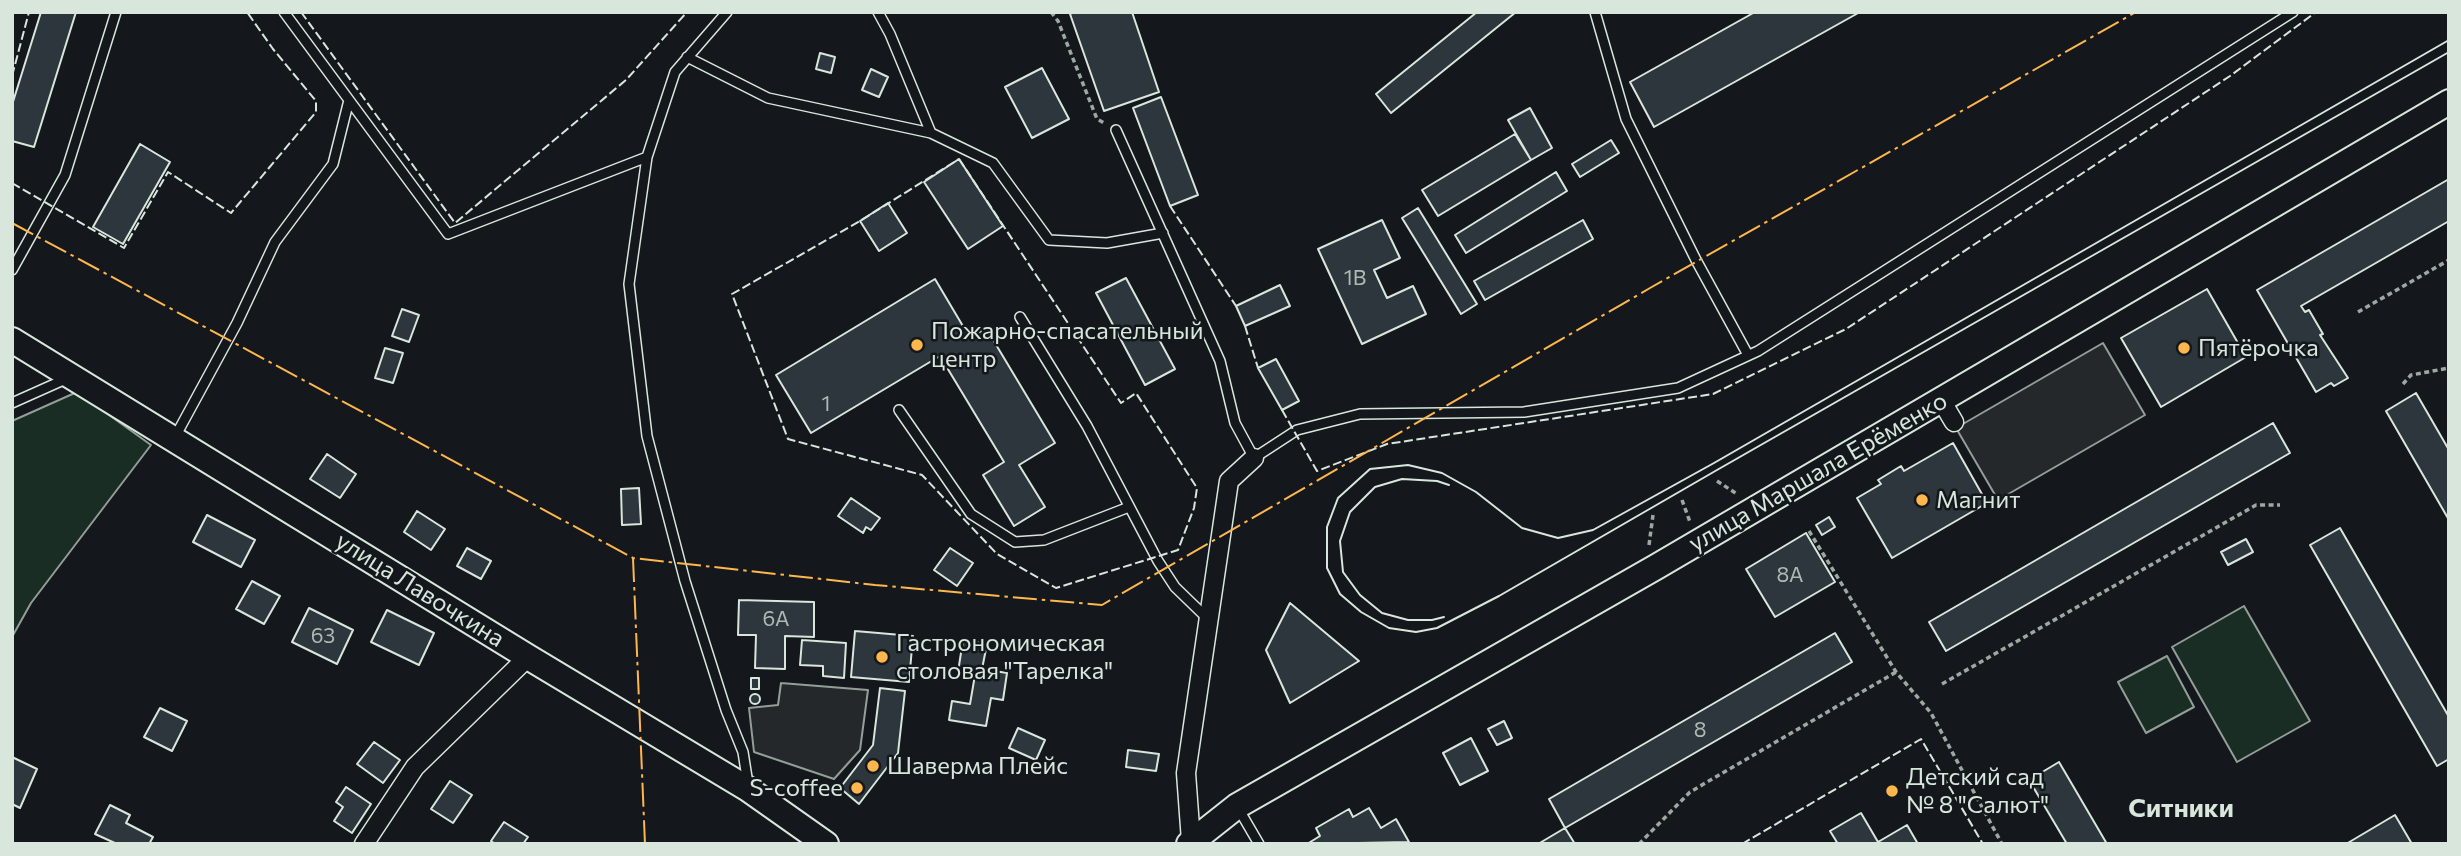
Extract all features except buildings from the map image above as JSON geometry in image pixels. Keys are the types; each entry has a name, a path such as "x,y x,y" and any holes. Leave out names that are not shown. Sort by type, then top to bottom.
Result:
{"main road":[{"name":"улица Маршала Ерёменко","path":"1190,842 1237,806 1656,567 2449,102"},
{"name":"улица Лавочкина","path":"12,340 748,789 826,844"}],"street":[{"path":"1941,400 1954,422"},
{"path":"1190,842 1186,773 1229,481 1254,458"},
{"path":"363,844 415,767 528,657"}],"lane":[{"path":"12,270 65,175 116,12"},
{"path":"284,12 448,234 647,157"},
{"path":"727,12 675,72 647,157 629,284 647,436 685,581 726,710 743,752 748,789"},
{"path":"878,12 890,34 931,133"},
{"path":"1595,12 1626,120 1696,260 1748,355"},
{"path":"1116,130 1220,361 1235,423 1254,458 1297,430 1360,414 1524,412 1678,388 1748,355 2293,12"},
{"path":"687,57 768,98 931,133 993,163 1049,240 1107,243 1163,233"},
{"path":"174,439 237,323 275,243 333,164 349,100"},
{"path":"1020,317 1087,426 1158,561 1175,587 1208,619"},
{"path":"12,402 73,376"},
{"path":"899,410 971,514 1015,542 1044,540 1129,507"},
{"path":"1237,806 1259,844"}],"path":[{"path":"1051,12 1058,21 1097,119 1116,130"},
{"path":"2358,312 2449,260"},
{"path":"2403,384 2411,375 2449,368"},
{"path":"1717,481 1739,495"},
{"path":"1682,500 1690,522"},
{"path":"1942,684 2256,505 2280,505"},
{"path":"1649,545 1653,515"},
{"path":"1810,531 1896,673 1931,713 2002,844"},
{"path":"1639,844 1690,792 1896,673"}],"green space":[{"path":"77,392 151,445 31,603 12,637 12,421"},
{"path":"2244,606 2310,721 2237,762 2172,647"},
{"path":"2167,656 2194,707 2146,733 2118,682"}],"shaded area":[{"path":"2103,343 2145,415 1998,500 1956,428"},
{"path":"781,683 868,690 860,750 834,779 754,752 749,708 778,705"}],"tram line":[{"path":"2449,40 1593,530 1558,538 1522,528 1476,492 1442,473 1408,465 1370,469 1338,498 1327,527 1327,568 1340,594 1361,612 1389,628 1416,632 1437,628 1499,596 2449,52"},
{"path":"1444,617 1408,620 1382,613 1360,595 1343,572 1340,541 1350,512 1375,487 1402,479 1437,481 1449,485"}],"fence":[{"path":"12,76 29,12"},
{"path":"12,183 124,248 168,172 231,213 316,112 316,101 273,49 247,12"},
{"path":"301,12 455,223 626,80 687,12"},
{"path":"1282,410 1317,471 1387,444 1713,394 1846,329 2230,76 2316,12"},
{"path":"959,159 1121,403 1136,393 1197,488 1194,508 1178,550 1056,588 997,554 922,475 788,439 732,294 860,221 959,159"},
{"path":"1170,206 1236,306"},
{"path":"1245,326 1258,368"},
{"path":"1742,844 1921,739 1983,844"}],"power":[{"path":"12,223 633,558 875,585 1102,605 1650,288 2136,12"},
{"path":"633,558 645,844"}],"place":[{"name":"Пожарно-спасательный центр","path":"917,345"},
{"name":"Пятёрочка","path":"2184,348"},
{"name":"Магнит","path":"1922,500"},
{"name":"Гастрономическая столовая \"Тарелка\"","path":"882,657"},
{"name":"Шаверма Плейс","path":"873,766"},
{"name":"S-coffee","path":"857,788"},
{"name":"Детский сад № 8 \"Салют\"","path":"1892,791"}],"district":[{"name":"Ситники","path":"2181,808"}]}
